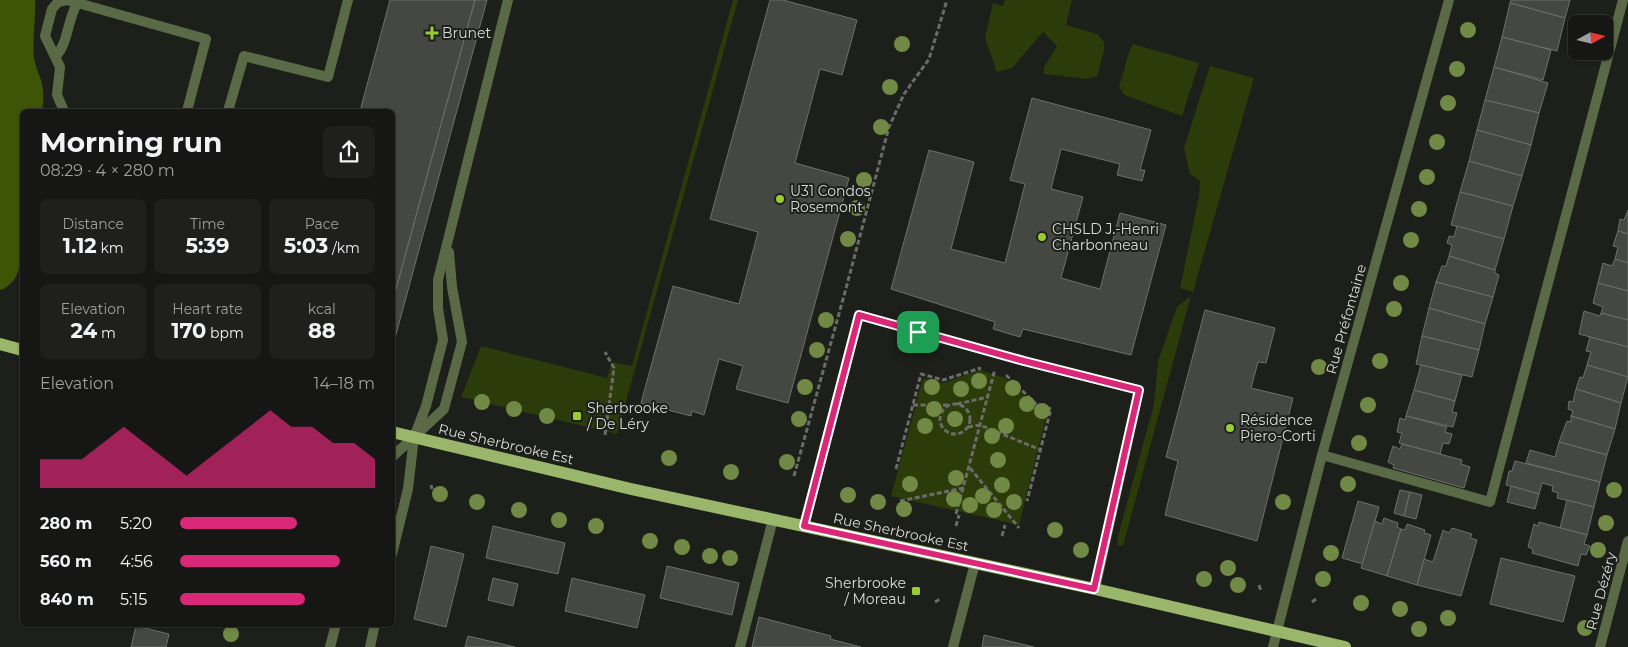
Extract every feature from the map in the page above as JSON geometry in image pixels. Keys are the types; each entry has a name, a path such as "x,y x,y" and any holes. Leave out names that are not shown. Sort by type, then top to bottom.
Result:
{"main road":[{"path":"0,344 20,349"},
{"name":"Rue Sherbrooke Est","path":"395,433 631,488 1094,589 1345,647"}],"street":[{"path":"63,109 57,95 60,67 44,36 52,9 58,2 67,0 206,39 188,109"},
{"path":"229,109 244,56 328,77 348,0"},
{"path":"395,542 408,489 414,437 426,406 443,340 438,308 438,280 508,0"},
{"name":"Rue Préfontaine","path":"1273,647 1322,455 1449,0"},
{"path":"1322,455 1490,502 1623,0"},
{"path":"56,56 61,50 72,11 82,3"},
{"path":"395,454 444,409 462,342 452,287 448,244"},
{"path":"804,526 859,315 1139,390 1094,589"},
{"path":"740,647 773,519"},
{"name":"Rue Dézéry","path":"1600,647 1628,542"},
{"path":"953,647 975,563"},
{"path":"330,647 335,627"},
{"path":"370,647 375,627"}],"path":[{"path":"794,476 889,127 904,94 929,59 947,0"},
{"path":"605,435 614,368 606,352"},
{"path":"956,526 994,371 1003,355"},
{"path":"896,469 922,374 943,380 980,368 994,371 1008,376 1036,404 1051,409 1027,501"},
{"path":"988,397 950,406 942,412 940,417 942,427 955,434 967,428 980,425 1041,450"},
{"path":"913,405 959,405 966,410 970,419 967,428"},
{"path":"970,468 1019,528"},
{"path":"900,501 964,488"},
{"path":"1002,536 1004,525"},
{"path":"1259,585 1261,591"},
{"path":"935,602 940,599"}],"green space":[{"path":"0,0 35,0 33,44 34,58 43,89 42,109 20,109 20,263 12,282 2,290 0,289"},
{"path":"733,0 738,0 617,434 461,397 481,346 607,378 612,362 632,366"},
{"path":"1005,0 1072,0 1066,25 1097,34 1104,42 1104,51 1097,76 1087,79 1044,74 1044,67 1057,46 1043,32 1012,68 997,72 985,38 993,3 1003,6"},
{"path":"1133,44 1199,63 1182,116 1124,95 1119,87"},
{"path":"1210,66 1254,78 1193,292 1180,288 1199,196 1200,181 1190,174 1184,148"},
{"path":"1191,296 1123,546 1117,545 1154,404 1158,361 1177,307"},
{"path":"980,370 1005,378 1035,406 1048,410 1019,525 891,496 923,378 943,383"}],"building":[{"path":"390,0 475,0 395,293 395,109 361,109"},
{"path":"475,0 487,0 395,338 395,293"},
{"name":"U31 Condos Rosemont","path":"770,0 783,0 857,20 842,75 820,69 795,163 849,178 788,403 736,389 743,366 719,359 704,415 692,411 691,416 641,403 673,286 739,304 758,232 710,219"},
{"path":"1511,0 1570,0 1565,18 1510,3"},
{"path":"1510,3 1565,18 1557,51 1502,37"},
{"path":"1502,37 1551,50 1543,80 1494,67"},
{"path":"1494,67 1548,83 1539,113 1485,100"},
{"name":"CHSLD J.-Henri Charbonneau","path":"1032,98 1151,130 1140,170 1145,170 1142,181 1117,175 1120,164 1061,149 1051,189 1083,197 1061,278 1100,289 1120,213 1166,225 1131,355 1023,329 1020,337 993,329 995,322 891,289 929,150 974,162 951,249 1005,263 1025,184 1010,180"},
{"path":"1485,100 1539,113 1531,145 1477,130"},
{"path":"1477,130 1531,145 1522,176 1469,161"},
{"path":"1469,161 1522,176 1513,206 1460,192"},
{"path":"1460,192 1513,206 1504,239 1451,225"},
{"path":"1628,210 1628,234 1618,231 1620,219 1624,220"},
{"path":"1457,226 1504,239 1495,270 1449,256 1452,245 1447,243 1449,236 1454,237"},
{"path":"1618,231 1628,234 1628,263 1615,259 1618,247 1613,246"},
{"path":"1449,256 1495,270 1495,273 1499,275 1493,297 1436,282 1442,266 1446,266"},
{"path":"1615,259 1628,263 1628,291 1598,283 1603,263 1612,266"},
{"path":"1436,282 1493,297 1485,324 1429,308"},
{"path":"1598,283 1628,291 1628,320 1601,313 1603,307 1593,303"},
{"path":"1429,308 1485,324 1479,350 1422,336"},
{"name":"Résidence Piero-Corti","path":"1205,310 1275,328 1266,363 1258,362 1251,388 1293,398 1257,541 1165,515 1178,461 1166,457"},
{"path":"1584,311 1600,316 1601,313 1628,320 1628,347 1579,334"},
{"path":"1422,336 1479,350 1472,377 1416,364"},
{"path":"1590,337 1628,347 1628,377 1587,365 1591,352 1586,351"},
{"path":"1421,365 1462,375 1455,401 1414,390"},
{"path":"1587,365 1628,377 1621,403 1576,389 1580,377 1583,378"},
{"path":"1576,389 1621,403 1615,429 1571,416 1573,411 1568,409 1569,401 1573,402"},
{"path":"1414,390 1455,401 1452,412 1457,413 1453,427 1406,416"},
{"path":"1406,416 1447,427 1445,432 1452,434 1449,444 1443,443 1440,454 1399,443 1402,433 1397,432 1400,418 1405,420"},
{"path":"1571,416 1615,429 1607,455 1559,442 1567,421 1571,422"},
{"path":"1559,442 1607,455 1600,482 1526,463 1530,450 1555,457"},
{"path":"1402,444 1462,460 1461,464 1470,467 1464,488 1393,468 1394,465 1388,462 1393,446 1400,449"},
{"path":"1515,461 1600,482 1594,507 1557,498 1558,493 1552,491 1553,486 1542,483 1539,494 1506,485 1509,471 1512,471"},
{"path":"1511,486 1539,494 1535,509 1507,502"},
{"path":"1400,490 1410,492 1404,516 1394,513"},
{"path":"1410,492 1422,495 1416,519 1404,516"},
{"path":"1567,500 1594,507 1587,535 1560,528"},
{"path":"1358,501 1379,507 1363,564 1342,558"},
{"path":"1384,518 1398,523 1397,527 1401,529 1387,576 1361,568 1375,521 1382,524"},
{"path":"1539,522 1587,535 1584,544 1590,546 1586,555 1581,554 1578,566 1532,553 1533,549 1528,547 1534,524 1538,526"},
{"path":"1407,524 1425,530 1424,533 1431,535 1417,585 1387,576 1401,529 1405,530"},
{"path":"493,526 565,543 558,574 486,558"},
{"path":"1452,528 1472,534 1470,538 1477,540 1461,596 1417,585 1424,559 1433,562 1443,530 1449,533"},
{"path":"431,546 464,554 446,627 414,619"},
{"path":"1501,558 1575,576 1563,622 1490,604"},
{"path":"667,566 739,583 732,615 660,598"},
{"path":"493,578 518,584 513,606 488,600"},
{"path":"572,578 645,595 637,628 565,611"},
{"path":"759,617 831,636 830,639 861,647 752,647"},
{"path":"136,627 169,634 166,647 131,647"},
{"path":"984,635 1034,647 982,647"},
{"path":"468,636 515,647 465,647"}],"place":[{"name":"Brunet","path":"432,33"},
{"name":"U31 Condos Rosemont","path":"780,199"},
{"name":"CHSLD J.-Henri Charbonneau","path":"1042,237"},
{"name":"Sherbrooke / De Léry","path":"577,416"},
{"name":"Résidence Piero-Corti","path":"1230,428"},
{"name":"Sherbrooke / Moreau","path":"916,591"}],"route":[{"path":"859,315 918,332 1139,390 1094,589 804,526 859,315"}]}
